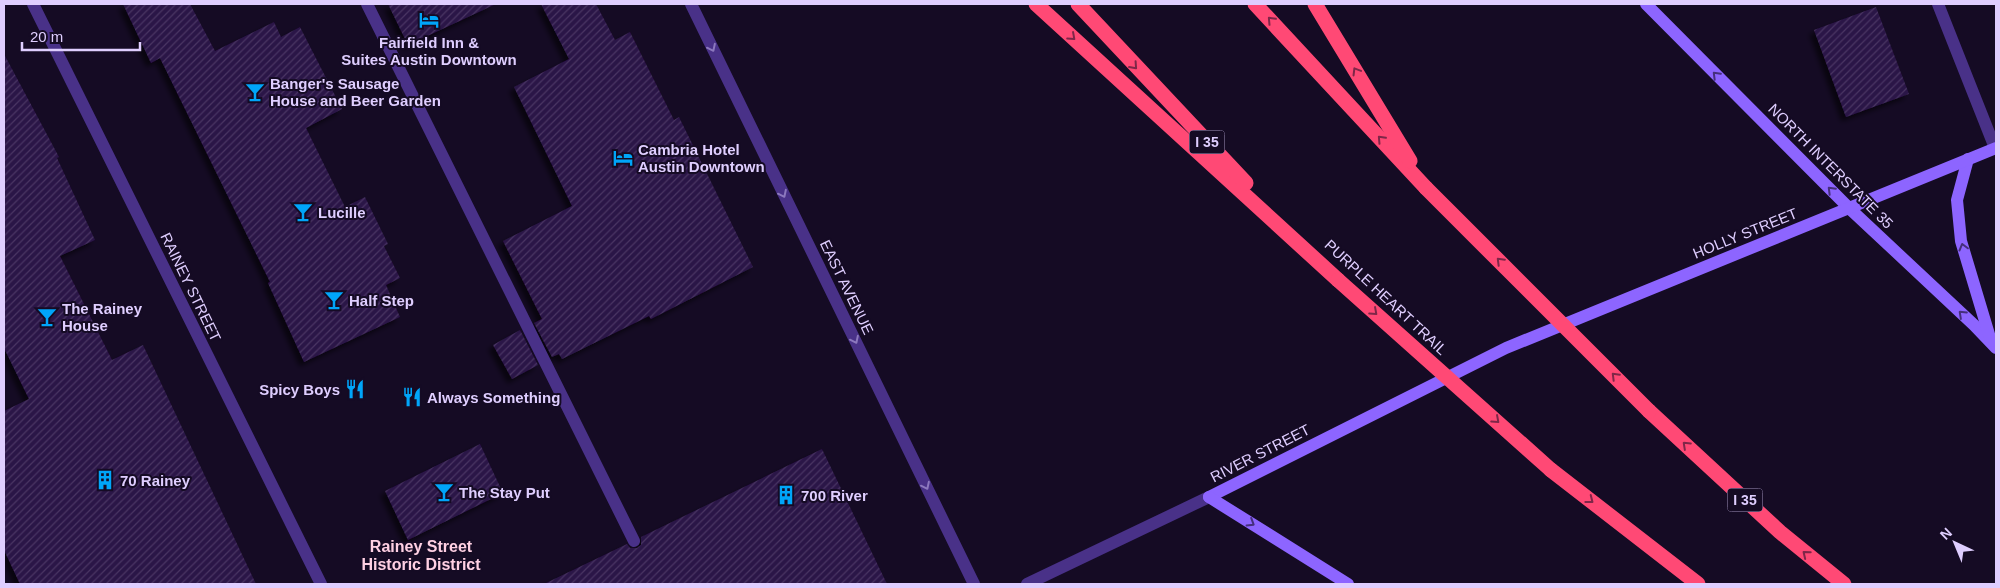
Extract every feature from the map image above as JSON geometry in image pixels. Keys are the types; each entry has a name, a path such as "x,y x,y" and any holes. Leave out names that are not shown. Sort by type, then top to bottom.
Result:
{"highway":[{"path":"1036,4 1338,280"},
{"name":"PURPLE HEART TRAIL","path":"1078,4 1338,280 1551,470 1698,584"},
{"name":"I 35","path":"1255,4 1426,188 1649,411 1780,532 1844,584"},
{"path":"1315,4 1426,188"},
{"path":"1648,547 1688,584"}],"street":[{"name":"RAINEY STREET","path":"33,4 321,584"},
{"path":"367,4 634,541"},
{"name":"EAST AVENUE","path":"691,4 974,584"},
{"name":"NORTH INTERSTATE 35","path":"1646,4 1849,208 1994,346"},
{"path":"1938,4 1996,148"},
{"name":"HOLLY STREET","path":"1506,348 1996,148"},
{"path":"1968,159 1957,200 1961,241 1994,346"},
{"name":"RIVER STREET","path":"1027,584 1209,497 1506,348"},
{"path":"1209,497 1348,584"}],"building":[{"path":"123,4 190,4 215,51 274,22 281,37 300,27 342,109 306,128 345,207 365,197 388,244 384,246 400,278 386,285 400,317 304,362 268,283 270,282 160,58 151,63"},
{"name":"Fairfield Inn & Suites Austin Downtown","path":"388,4 496,4 408,45"},
{"name":"Cambria Hotel Austin Downtown","path":"541,4 596,4 615,40 630,32 674,120 679,117 753,267 651,319 649,316 562,359 559,354 552,357 534,323 542,319 503,241 572,206 514,87 569,59"},
{"path":"1876,7 1909,94 1846,117 1814,30"},
{"name":"70 Rainey","path":"4,54 59,157 57,158 95,240 60,256 112,360 143,345 256,584 20,584 4,550 4,411 29,399 4,348"},
{"path":"520,330 538,365 512,379 493,345"},
{"name":"The Stay Put","path":"480,444 503,493 408,540 385,491"},
{"name":"700 River","path":"822,449 887,584 544,584 627,544 630,548 637,548 641,545 641,537"}],"place":[{"name":"Fairfield Inn & Suites Austin Downtown","path":"429,20"},
{"name":"Banger's Sausage House and Beer Garden","path":"255,92"},
{"name":"Cambria Hotel Austin Downtown","path":"623,158"},
{"name":"Lucille","path":"303,212"},
{"name":"Half Step","path":"334,300"},
{"name":"The Rainey House","path":"47,317"},
{"name":"Spicy Boys","path":"355,389"},
{"name":"Always Something","path":"412,397"},
{"name":"70 Rainey","path":"105,480"},
{"name":"The Stay Put","path":"444,492"},
{"name":"700 River","path":"786,495"}],"district":[{"name":"Rainey Street Historic District","path":"421,555"}]}
